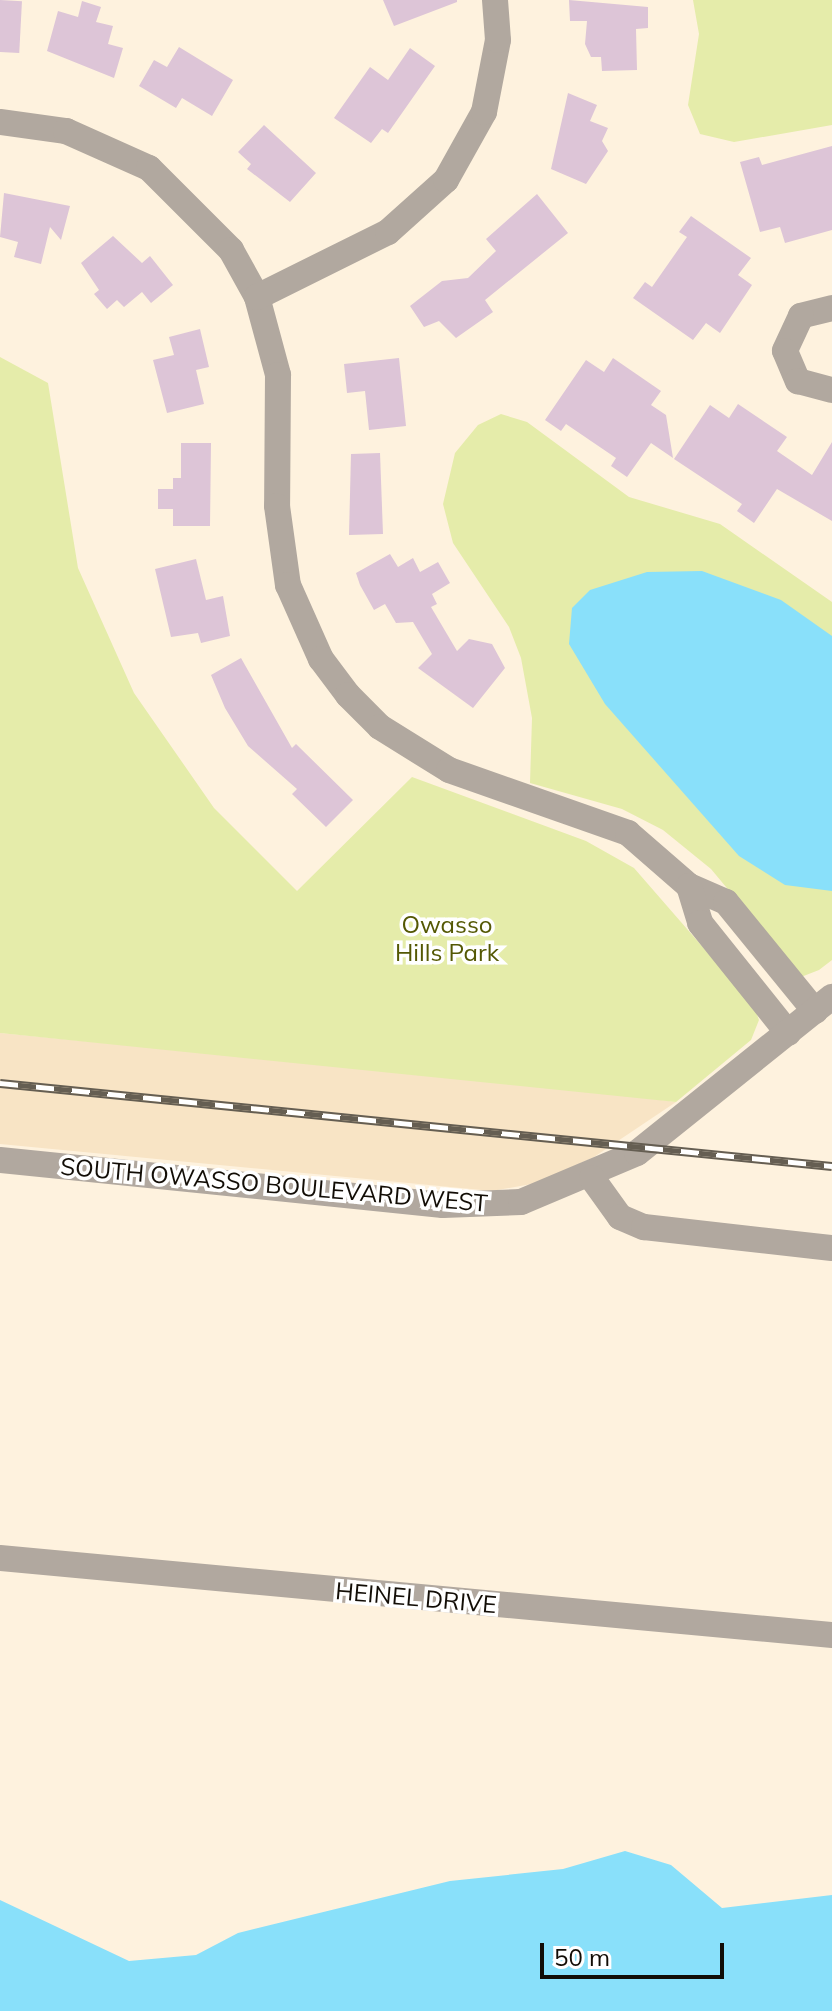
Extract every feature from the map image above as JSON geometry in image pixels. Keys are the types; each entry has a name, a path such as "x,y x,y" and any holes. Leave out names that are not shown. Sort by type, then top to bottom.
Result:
{"street":[{"path":"257,297 388,232 446,180 484,112 498,40 495,0"},
{"path":"0,122 66,131 149,168 207,218 257,297 278,375 282,558 302,623 339,683 413,751 628,833 689,886 726,902 823,1004"},
{"path":"832,308 801,316 785,351 798,381 832,390"},
{"path":"689,886 700,923 788,1033"},
{"name":"SOUTH OWASSO BOULEVARD WEST","path":"0,1160 466,1206 536,1199 592,1178 653,1141 823,1004"},
{"path":"592,1178 620,1217 644,1227 832,1248"},
{"name":"HEINEL DRIVE","path":"0,1558 832,1635"}],"shaded area":[{"path":"0,1033 579,1089 676,1102 594,1157 537,1183 492,1191 0,1144"}],"green space":[{"path":"693,0 832,0 832,125 734,142 700,134 688,105 699,34"},
{"name":"Owasso Hills Park","path":"0,357 48,383 78,568 134,693 214,808 297,891 412,777 586,841 634,868 754,1006 759,1020 751,1040 676,1102 0,1033"},
{"path":"501,414 527,422 629,497 720,524 832,602 832,960 819,970 801,977 711,869 663,830 622,809 530,783 532,718 521,658 509,627 453,543 443,504 455,453 478,425"}],"water":[{"path":"702,571 781,600 832,636 832,891 785,885 739,856 605,704 569,644 572,608 590,590 647,572"},
{"path":"625,1851 671,1865 722,1908 832,1895 832,2011 0,2011 0,1900 129,1961 196,1955 238,1933 450,1881 563,1869"}],"building":[{"path":"0,0 22,1 19,53 0,52"},
{"path":"383,0 457,0 457,2 394,26"},
{"path":"569,0 648,7 648,28 636,29 637,70 602,71 601,57 591,57 585,44 587,21 570,21"},
{"path":"82,1 101,7 96,22 113,26 108,44 123,48 114,78 47,51 58,11 78,17"},
{"path":"179,47 233,80 212,116 182,98 176,108 139,86 154,60 167,67"},
{"path":"410,48 435,66 388,133 382,129 371,143 334,118 370,67 388,80"},
{"path":"568,93 597,105 590,121 608,128 602,141 608,151 586,184 551,169"},
{"path":"264,125 316,173 290,202 247,169 251,164 238,152"},
{"path":"832,146 832,230 785,243 780,227 760,232 740,162 759,157 762,165"},
{"path":"4,193 70,206 61,240 50,227 41,264 14,257 18,242 0,237"},
{"path":"537,194 568,233 485,300 493,312 456,338 439,321 424,327 410,306 442,281 468,278 496,251 486,239"},
{"path":"691,216 751,258 738,275 752,285 720,333 706,323 693,340 633,298 645,282 652,287 687,237 679,232"},
{"path":"113,236 142,263 150,256 173,285 151,303 142,292 124,307 117,300 107,309 94,294 99,290 81,263"},
{"path":"200,329 209,367 196,370 204,404 167,413 153,360 174,355 169,337"},
{"path":"399,358 406,426 369,430 365,391 347,393 344,364"},
{"path":"613,358 661,391 651,405 666,415 673,458 651,443 627,477 611,466 616,458 566,424 561,431 545,420 586,360 604,372"},
{"path":"738,404 787,437 777,451 812,475 832,442 832,521 777,489 754,523 737,511 742,504 674,459 710,405 729,418"},
{"path":"181,443 211,443 210,526 173,526 173,509 158,509 158,489 173,489 173,478 181,478"},
{"path":"380,453 383,534 349,535 351,454"},
{"path":"390,554 398,567 413,558 420,572 438,562 450,583 432,594 437,604 431,607 457,651 469,639 492,644 505,668 473,708 418,668 432,654 413,622 396,623 385,604 374,610 360,585 356,573"},
{"path":"196,559 206,600 223,596 230,636 201,643 198,633 171,637 155,569"},
{"path":"241,658 292,748 296,744 353,800 326,827 292,794 297,789 248,746 225,708 211,675"}],"railway":[{"path":"0,1083 832,1166"}]}
